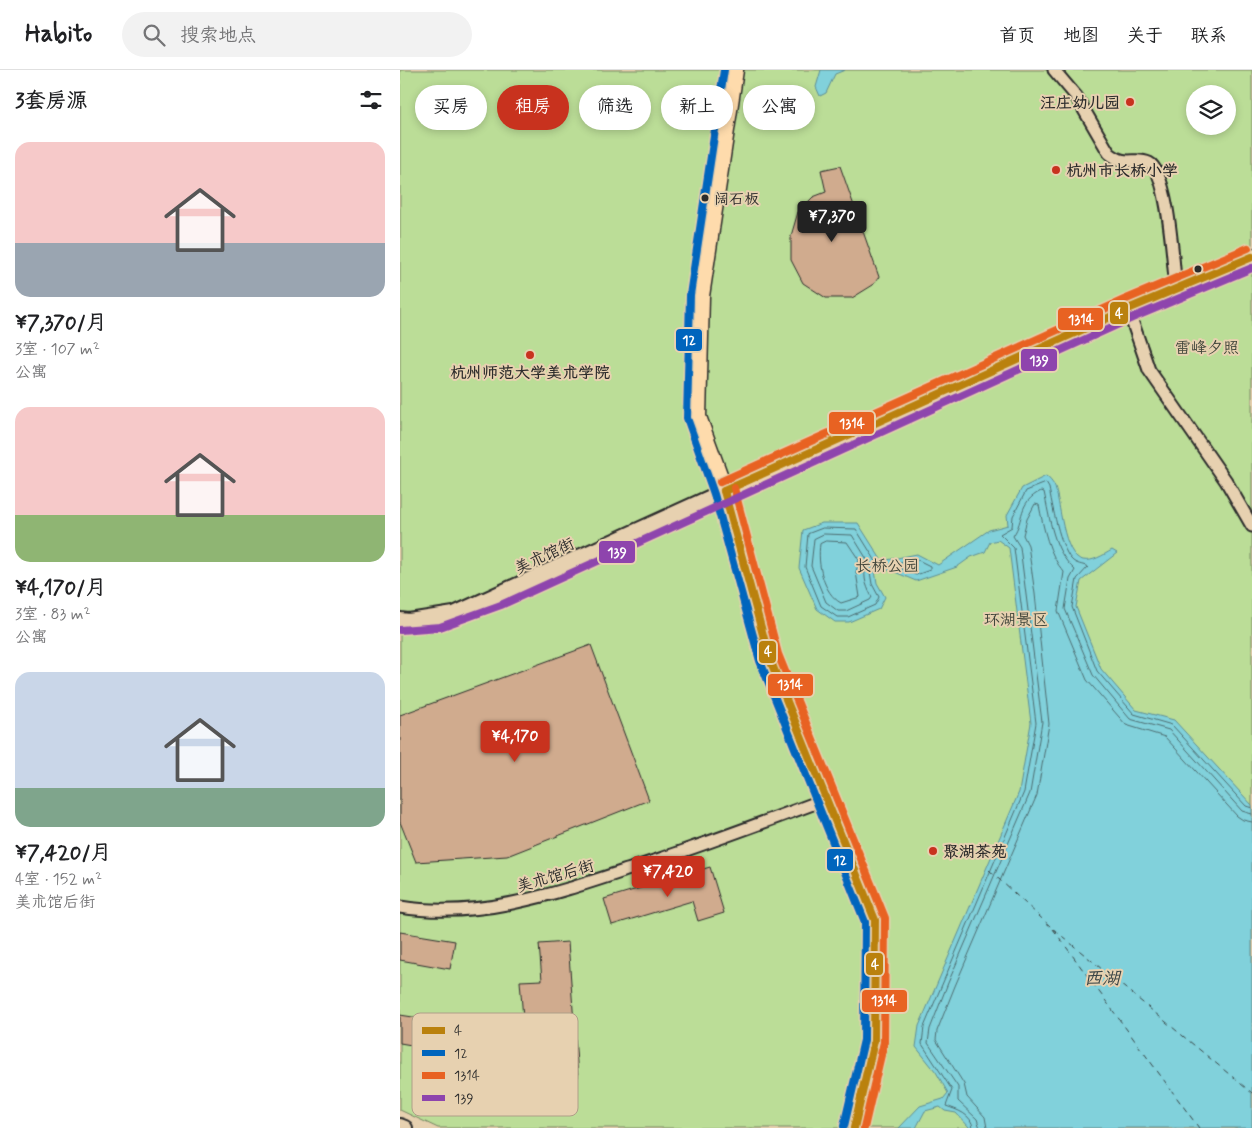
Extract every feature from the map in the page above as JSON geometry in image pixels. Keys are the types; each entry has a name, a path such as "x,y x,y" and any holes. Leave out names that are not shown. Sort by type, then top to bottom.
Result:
{"main road":[{"path":"734,70 700,296 697,417 724,491 769,658 875,920 874,1041 854,1128"},
{"path":"724,491 1128,309 1252,257"}],"street":[{"path":"1054,70 1076,96 1109,153 1117,160 1128,163 1150,163 1158,173 1167,203 1176,289"},
{"path":"1128,309 1149,370 1226,481 1252,526"},
{"name":"美术馆街","path":"400,620 409,621 454,614 724,491"},
{"name":"美术馆后街","path":"400,907 419,910 486,909 546,897 712,842 826,799"},
{"path":"400,1126 405,1128"}],"green space":[{"path":"400,70 1252,70 1252,1128 438,1128 413,1116 578,1116 578,1013 412,1013 412,1116 400,1110"}],"water":[{"path":"821,70 845,70 835,74 826,93 820,96 816,87"},
{"name":"西湖","path":"1046,476 1054,485 1066,538 1076,556 1083,560 1090,560 1112,550 1117,553 1081,581 1076,607 1101,669 1136,710 1174,720 1252,805 1252,1128 970,1128 956,1113 945,1111 940,1107 925,1111 916,1128 899,1128 920,1106 943,1099 948,1093 936,1072 916,1047 919,1026 1019,792 1031,723 1009,548 998,540 990,542 985,552 971,557 957,567 916,581 890,570 875,571 877,583 885,597 879,609 849,622 835,622 817,609 799,568 803,530 822,523 858,523 882,561 917,554 938,565 989,530 1008,525 1007,515 1022,488"}],"building":[{"path":"840,166 879,277 873,285 852,298 826,298 803,283 791,260 791,236 798,212 813,197 826,192 821,170"},
{"path":"591,645 649,800 507,856 416,862 400,822 400,715"},
{"path":"710,867 724,913 698,921 692,901 612,925 604,899"},
{"path":"400,932 455,941 450,969 400,960"},
{"path":"568,942 573,1013 523,1013 520,981 542,980 539,944"},
{"path":"400,1015 412,1017 412,1045 400,1043"}],"ferry route":[{"path":"989,870 1051,927 1252,1093"},
{"path":"1053,929 1199,1128"}],"transit line":[{"name":"12","path":"724,70 690,295 687,418 714,494 760,661 865,922 864,1040 844,1126"},
{"name":"1314","path":"720,482 1124,300 1248,248"},
{"name":"4","path":"724,491 1128,309 1252,257"},
{"name":"139","path":"400,630 440,627 501,605 1132,318 1252,268"},
{"name":"1314","path":"734,488 778,654 885,918 884,1042 864,1128"},
{"name":"4","path":"724,491 769,657 875,920 874,1041 854,1128"}],"place":[{"name":"汪庄幼儿园","path":"1130,102"},
{"name":"杭州市长桥小学","path":"1056,170"},
{"name":"阔石板","path":"705,198"},
{"name":"杭州师范大学美术学院","path":"530,355"},
{"name":"聚湖茶苑","path":"933,851"}],"park label":[{"name":"雷峰夕照","path":"1207,347"},
{"name":"长桥公园","path":"887,565"},
{"name":"环湖景区","path":"1016,619"}]}
